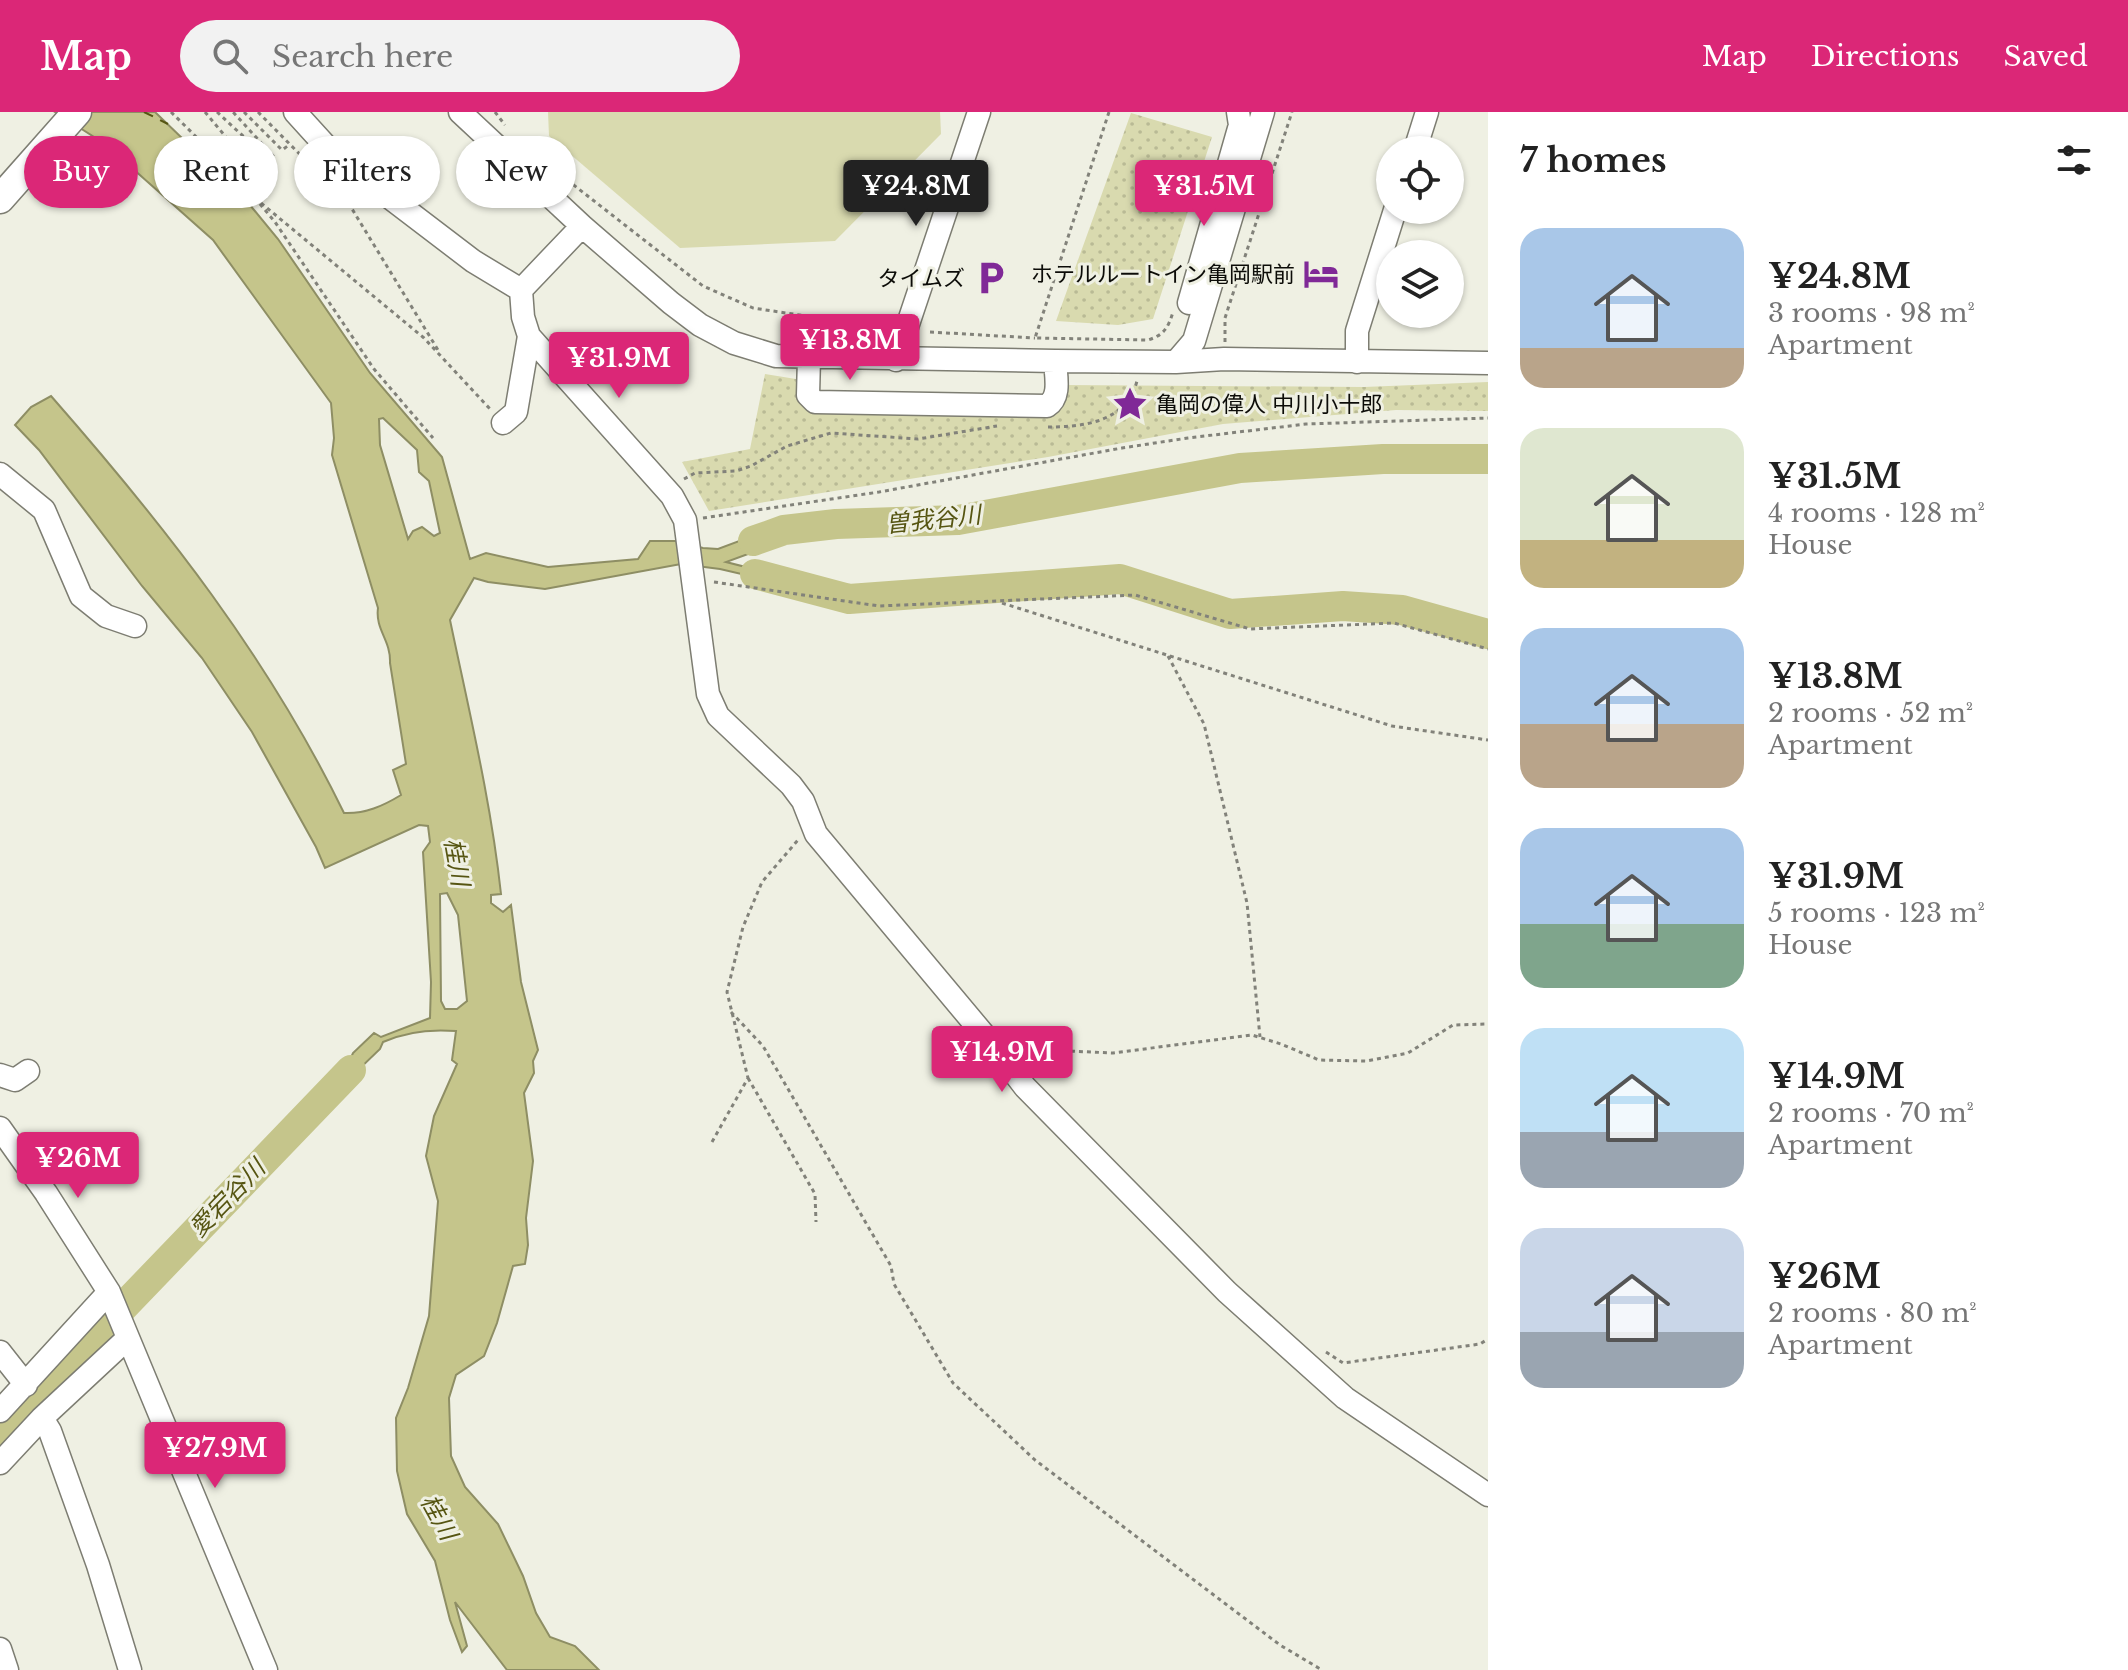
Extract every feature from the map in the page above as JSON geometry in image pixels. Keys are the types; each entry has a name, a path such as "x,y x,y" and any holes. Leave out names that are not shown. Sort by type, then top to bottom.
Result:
{"main road":[{"path":"0,199 77,112"}],"street":[{"path":"295,112 334,155 473,261 521,290"},
{"path":"896,360 979,112"},
{"path":"1176,362 1240,125 1238,112"},
{"path":"1176,362 1194,341 1263,112"},
{"path":"1419,136 1427,112"},
{"path":"467,114 582,226 700,325 734,343 776,356 896,360 1176,362 1224,359 1488,363"},
{"path":"1357,362 1357,331 1391,224"},
{"path":"582,226 521,290 523,317 529,336 672,496 686,526 708,694 718,716 791,785 803,801 810,825 1025,1087 1227,1292 1345,1398 1488,1495"},
{"path":"503,423 516,412 529,336"},
{"path":"809,358 808,395 815,402 1031,406 1052,403 1056,395 1055,361"},
{"path":"0,474 44,510 81,596 106,616 135,626"},
{"path":"0,1075 15,1080 28,1071"},
{"path":"0,1128 46,1193 110,1296 266,1670"},
{"path":"0,1411 110,1296"},
{"path":"0,1463 126,1332"},
{"path":"0,1352 26,1385"},
{"path":"42,1418 50,1431 98,1565 130,1670"},
{"path":"0,1649 7,1670"}],"path":[{"path":"172,112 196,136"},
{"path":"205,112 225,136"},
{"path":"217,112 270,161 275,158 233,112"},
{"path":"244,112 282,150 289,145"},
{"path":"258,112 349,204 421,318 441,357"},
{"path":"495,112 510,132"},
{"path":"1035,338 1109,112"},
{"path":"1224,344 1225,318 1292,112"},
{"path":"576,187 703,286 753,308 892,329"},
{"path":"263,208 374,369 433,438"},
{"path":"267,208 424,338 503,423"},
{"path":"621,237 629,228"},
{"path":"930,332 1148,340 1160,337 1169,327 1175,305"},
{"path":"1047,427 1088,426 1098,422 1122,406 1133,391 1137,378"},
{"path":"686,526 1188,438 1306,424 1488,418"},
{"path":"685,478 695,473 736,471 787,446 831,433 918,439 1003,425"},
{"path":"694,576 879,606 1135,595 1250,629 1394,623 1488,649"},
{"path":"999,602 1392,726 1488,740"},
{"path":"1167,655 1204,724 1247,903 1260,1037"},
{"path":"810,825 762,882 743,927 727,992 748,1078 815,1194 816,1222"},
{"path":"731,1012 763,1046 891,1266 894,1284 953,1383 1035,1460 1280,1645 1322,1670"},
{"path":"995,1048 1113,1053 1252,1035 1319,1060 1367,1061 1408,1053 1453,1025 1488,1024"},
{"path":"712,1142 748,1078"},
{"path":"1317,1347 1343,1363 1480,1344 1488,1339"}],"shaded area":[{"path":"548,112 940,112 941,134 835,241 680,248 576,159 576,136 549,136"},
{"path":"1131,113 1212,137 1153,319 1118,325 1056,321"},
{"path":"765,374 802,380 800,395 1050,412 1065,385 1364,387 1488,382 1488,411 1396,410 1223,424 1048,457 709,511 682,462 750,449"}],"water":[{"path":"55,112 155,112 180,136 154,136 154,188 138,173 138,136 92,136"},
{"name":"桂川","path":"177,208 252,208 278,239 370,373 442,457 470,559 486,553 548,567 638,559 650,541 675,541 718,549 790,522 789,535 726,562 793,579 793,586 720,569 681,564 545,589 474,578 450,620 497,859 501,894 491,895 491,903 503,912 511,905 521,982 538,1050 533,1061 534,1073 524,1093 533,1161 526,1218 528,1245 525,1264 513,1266 484,1356 456,1375 449,1398 451,1456 465,1487 498,1524 523,1576 536,1613 550,1637 575,1646 599,1670 507,1670 455,1602 467,1646 462,1652 450,1620 435,1561 407,1514 397,1471 396,1418 429,1316 438,1201 426,1156 434,1116 457,1064 452,1060 456,1031 418,1032 383,1042 380,1049 328,1099 320,1098 330,1082 344,1073 353,1053 374,1033 381,1037 430,1018 431,982 423,852 430,842 428,826 419,825 325,868 252,732 202,658 142,586 39,450 15,425 31,407 51,396 93,445 174,544 248,647 282,700 344,813 374,808 401,795 393,770 406,764 390,655 332,455 331,403 213,240","holes":["383,418 417,450 419,472 429,481 440,533 434,536 422,527 413,531 408,539 380,445 379,419","447,893 458,915 467,1001 457,1009 445,1009 441,1001 440,894"]}],"waterway":[{"name":"曽我谷川","path":"753,541 784,530 836,524 958,520 1240,468 1383,459 1488,459"},
{"path":"755,574 849,599 1120,579 1230,614 1343,606 1402,610 1488,634"},
{"name":"愛宕谷川","path":"0,1435 351,1070"}],"ferry route":[{"path":"144,112 168,124"}],"place":[{"name":"ホテルルートイン亀岡駅前","path":"1321,274"},
{"name":"タイムズ","path":"991,278"},
{"name":"亀岡の偉人 中川小十郎","path":"1130,404"}]}
